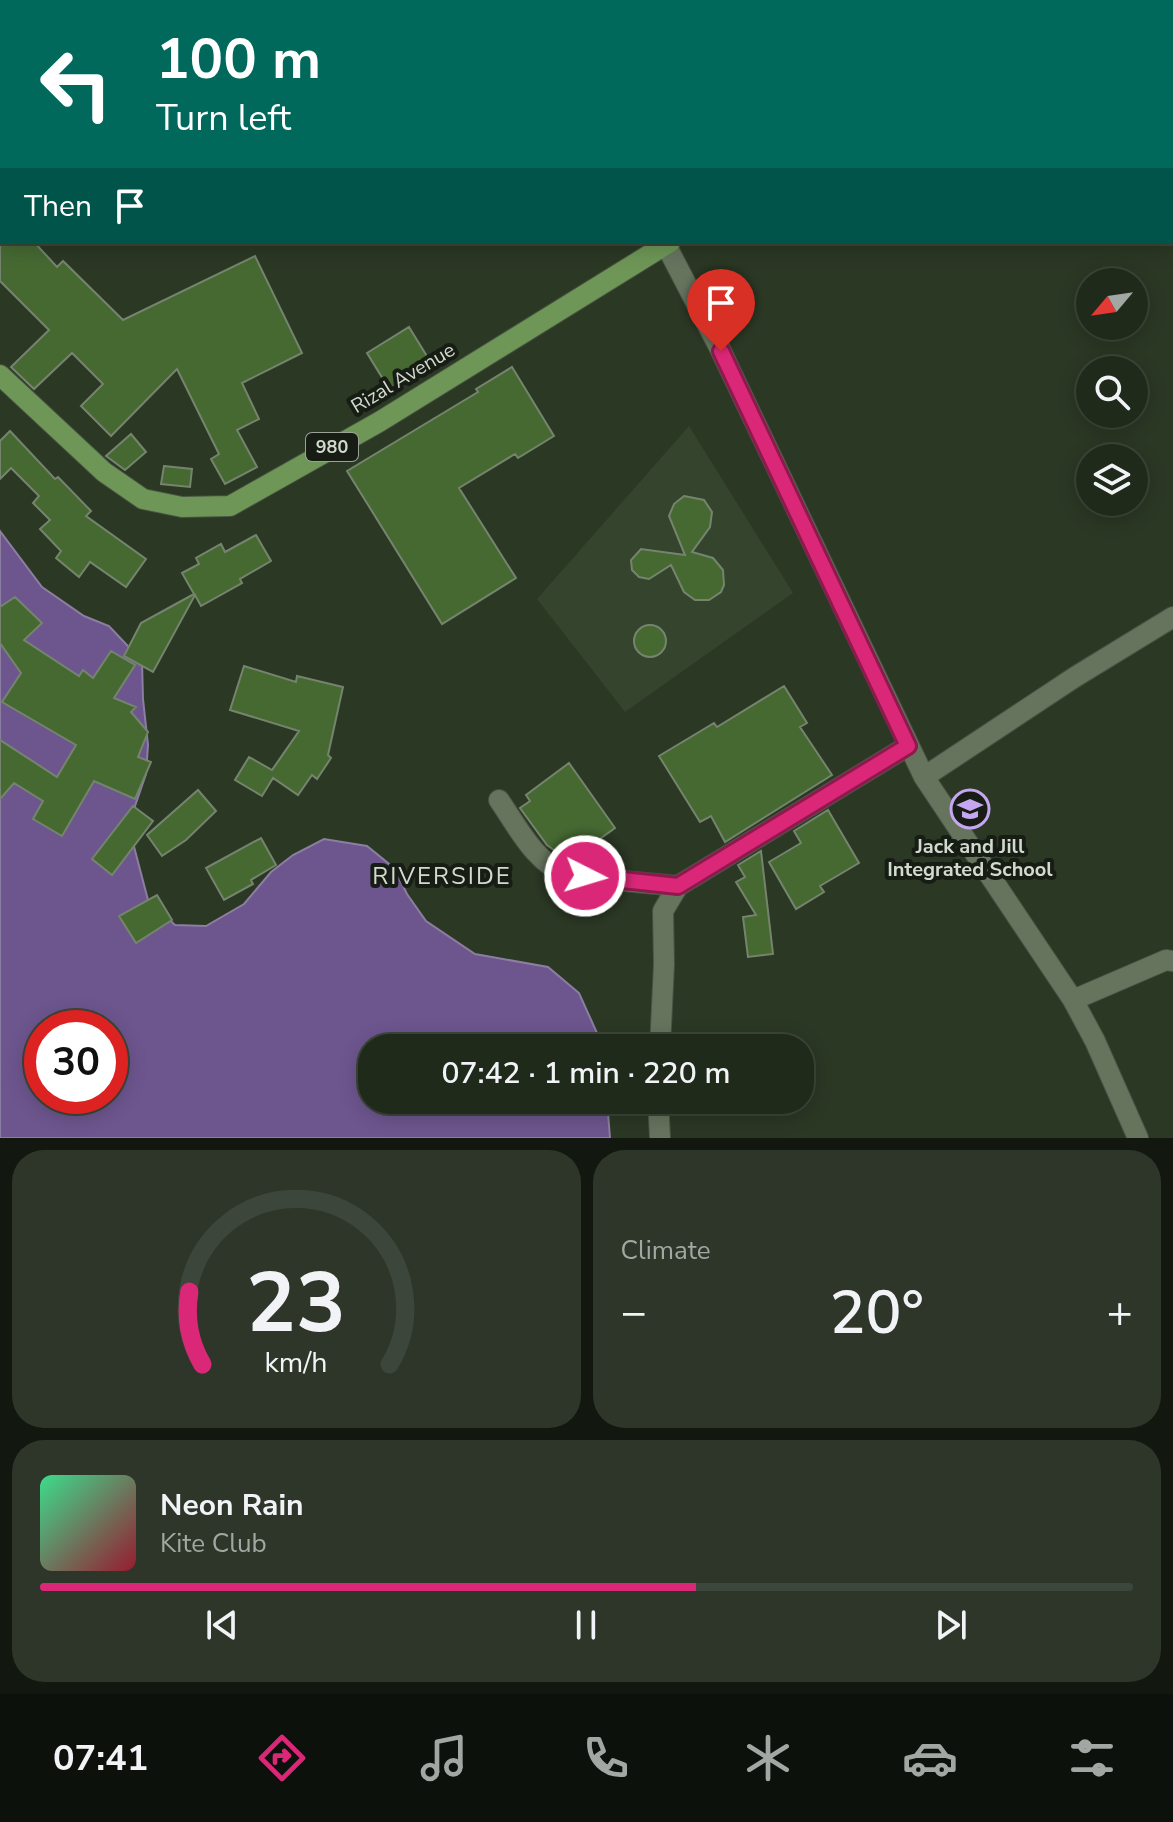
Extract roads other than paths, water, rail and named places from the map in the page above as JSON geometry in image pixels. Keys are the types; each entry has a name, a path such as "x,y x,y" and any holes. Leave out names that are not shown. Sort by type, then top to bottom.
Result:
{"main road":[{"name":"Rizal Avenue","path":"0,375 104,472 143,499 182,507 230,506 379,422 666,244"}],"street":[{"path":"668,244 924,777 1073,1000 1095,1041 1138,1138"},
{"path":"924,777 1075,677 1173,617"},
{"path":"661,1034 663,911 678,886 908,746"},
{"path":"499,800 534,852 552,869 569,876 678,886"},
{"path":"1073,1000 1171,958"},
{"path":"659,1114 660,1138"}],"place":[{"name":"Jack and Jill Integrated School","path":"970,809"}],"district":[{"name":"RIVERSIDE","path":"442,876"}]}
